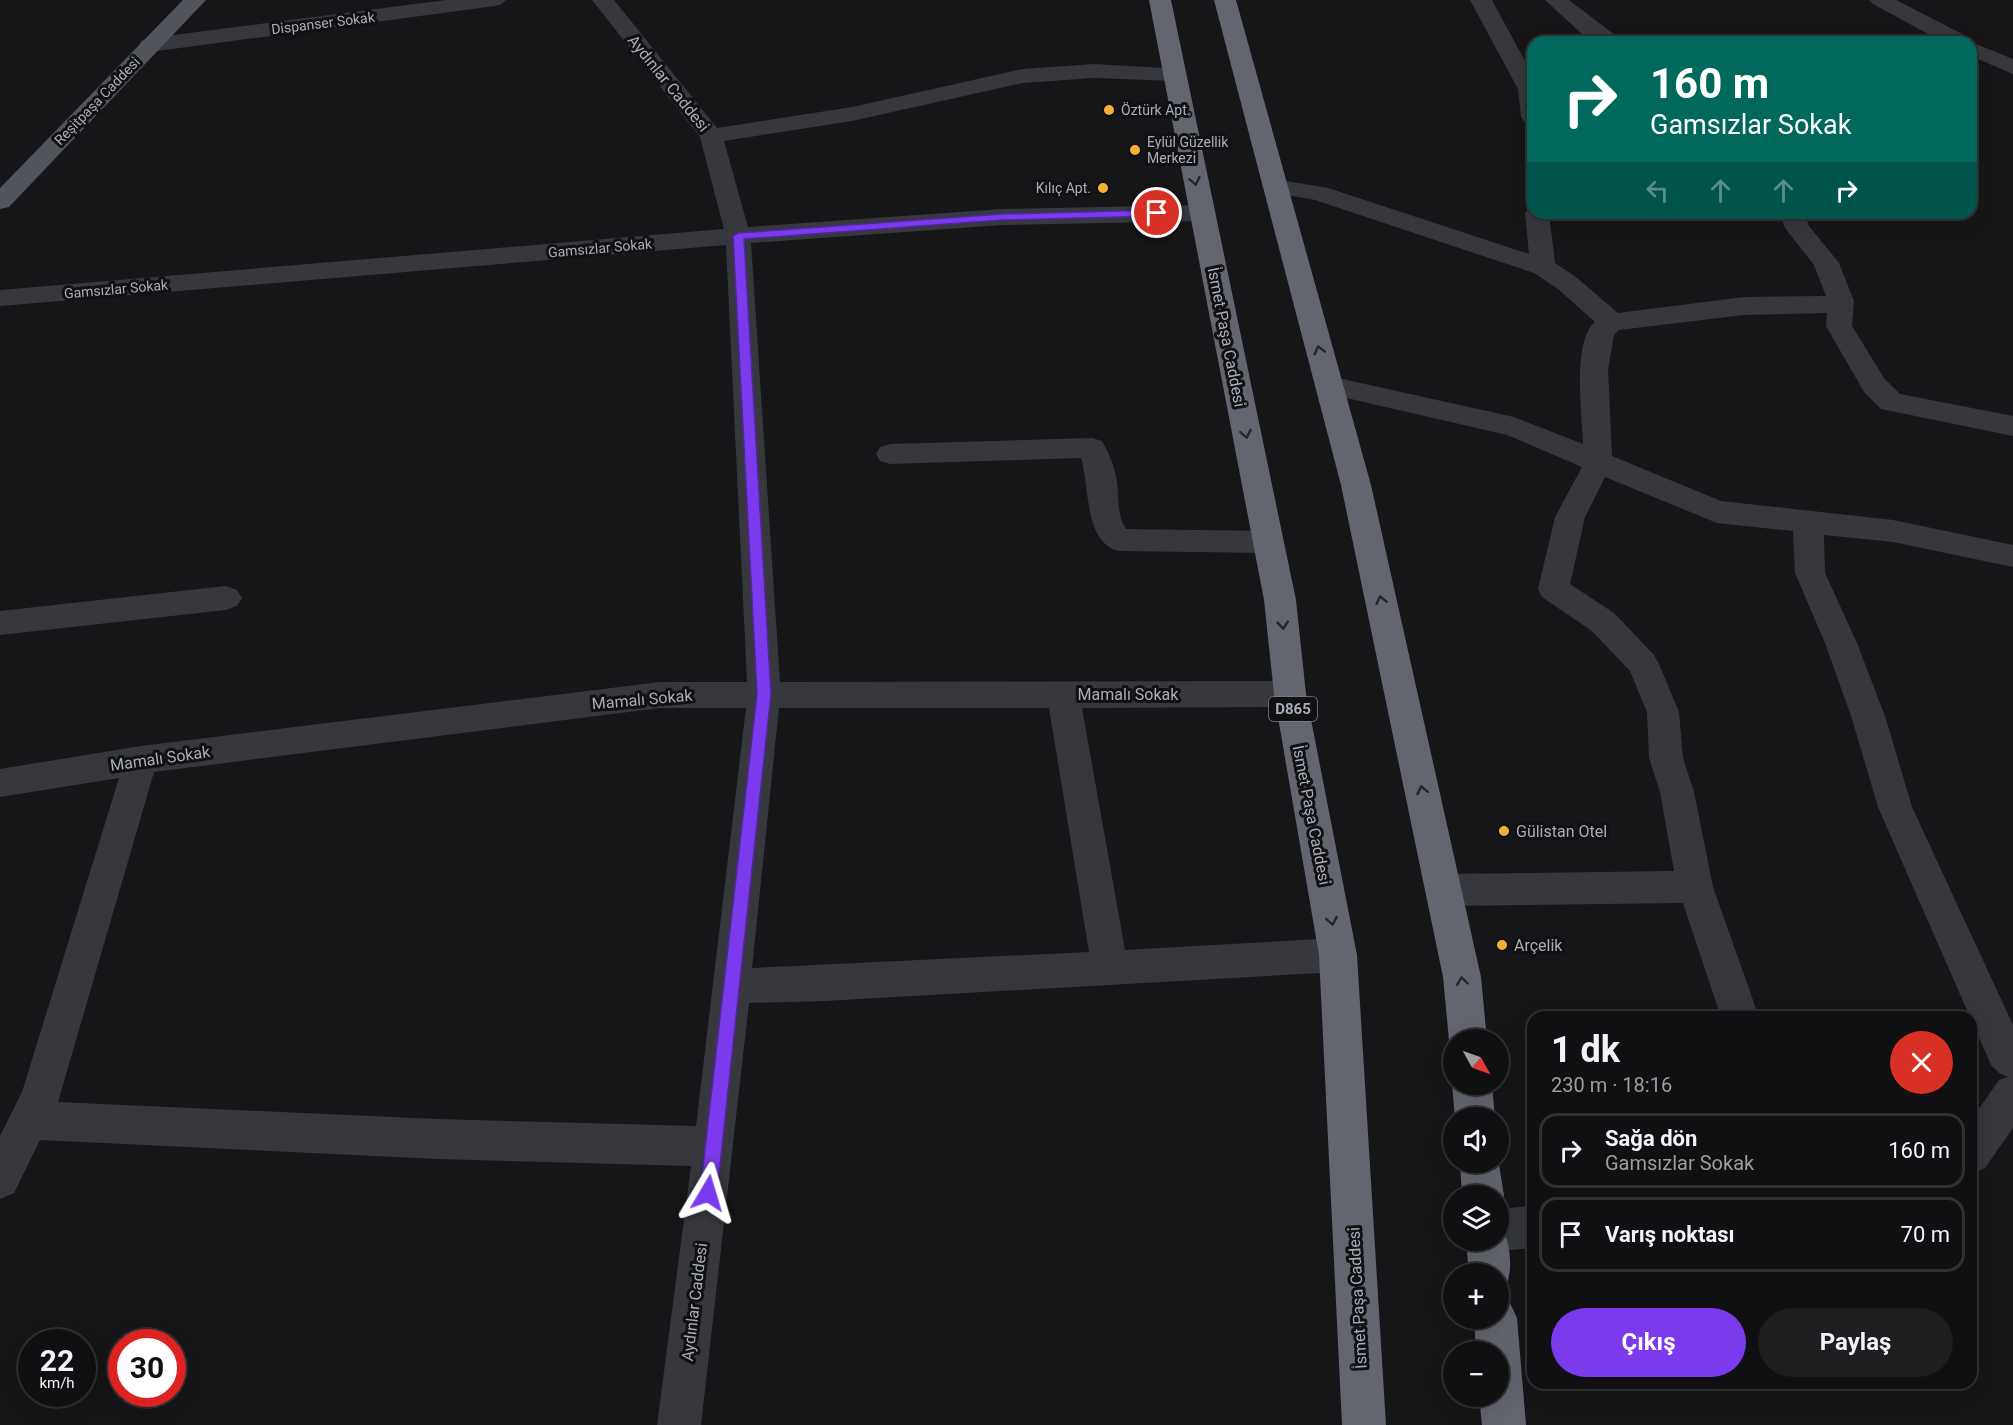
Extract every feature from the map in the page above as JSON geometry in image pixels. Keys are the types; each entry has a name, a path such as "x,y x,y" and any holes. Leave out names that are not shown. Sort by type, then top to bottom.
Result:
{"highway":[{"name":"İsmet Paşa Caddesi","path":"1160,0 1280,600 1290,694 1338,956 1364,1425"},
{"path":"1225,0 1356,485 1462,977 1467,1029"},
{"path":"1502,1407 1504,1425"}],"main road":[{"name":"Reşitpaşa Caddesi","path":"0,202 195,0"}],"street":[{"name":"Dispanser Sokak","path":"150,45 495,0"},
{"name":"Aydınlar Caddesi","path":"603,0 711,136 738,236 764,694 714,1147 679,1425"},
{"path":"1481,0 1527,85"},
{"path":"1556,0 1590,29 1602,36"},
{"path":"1880,0 1949,36"},
{"path":"1977,51 2013,67"},
{"path":"711,136 852,114 1023,76 1094,71 1173,74"},
{"path":"1274,186 1319,193 1543,267 1567,283 1612,322"},
{"name":"Gamsızlar Sokak","path":"0,298 738,236 1002,217 1201,213"},
{"path":"1538,219 1543,267"},
{"path":"1794,219 1797,228 1826,263 1840,304 1839,326 1874,385 1891,402 2013,426"},
{"path":"1738,1011 1695,887 1677,792 1666,758 1663,712 1643,664 1603,622 1553,588 1570,516 1598,463 1594,369 1601,331 1612,322 1744,306 1840,304"},
{"path":"1329,385 1514,427 1717,512 1893,531 2013,556"},
{"path":"890,454 1092,448 1102,479 1106,523 1118,540 1268,542"},
{"path":"1808,522 1810,573 1841,643 1869,719 1895,807 1975,980 2005,1052 2013,1060"},
{"path":"0,623 226,598"},
{"path":"1063,694 1110,968"},
{"name":"Mamalı Sokak","path":"0,783 141,760 660,695 1290,694"},
{"path":"0,1179 40,1098 141,760"},
{"path":"1444,890 1695,887"},
{"path":"732,986 825,984 1338,956"},
{"path":"1977,1146 2013,1095"},
{"path":"30,1120 437,1139 714,1147"},
{"path":"1509,1229 1527,1228"}],"place":[{"name":"Öztürk Apt.","path":"1109,110"},
{"name":"Eylül Güzellik Merkezi","path":"1135,150"},
{"name":"Kılıç Apt.","path":"1103,188"},
{"name":"Gülistan Otel","path":"1504,831"},
{"name":"Arçelik","path":"1502,945"}],"route":[{"path":"708,1193 764,694 738,236 1002,217 1157,213"}]}
